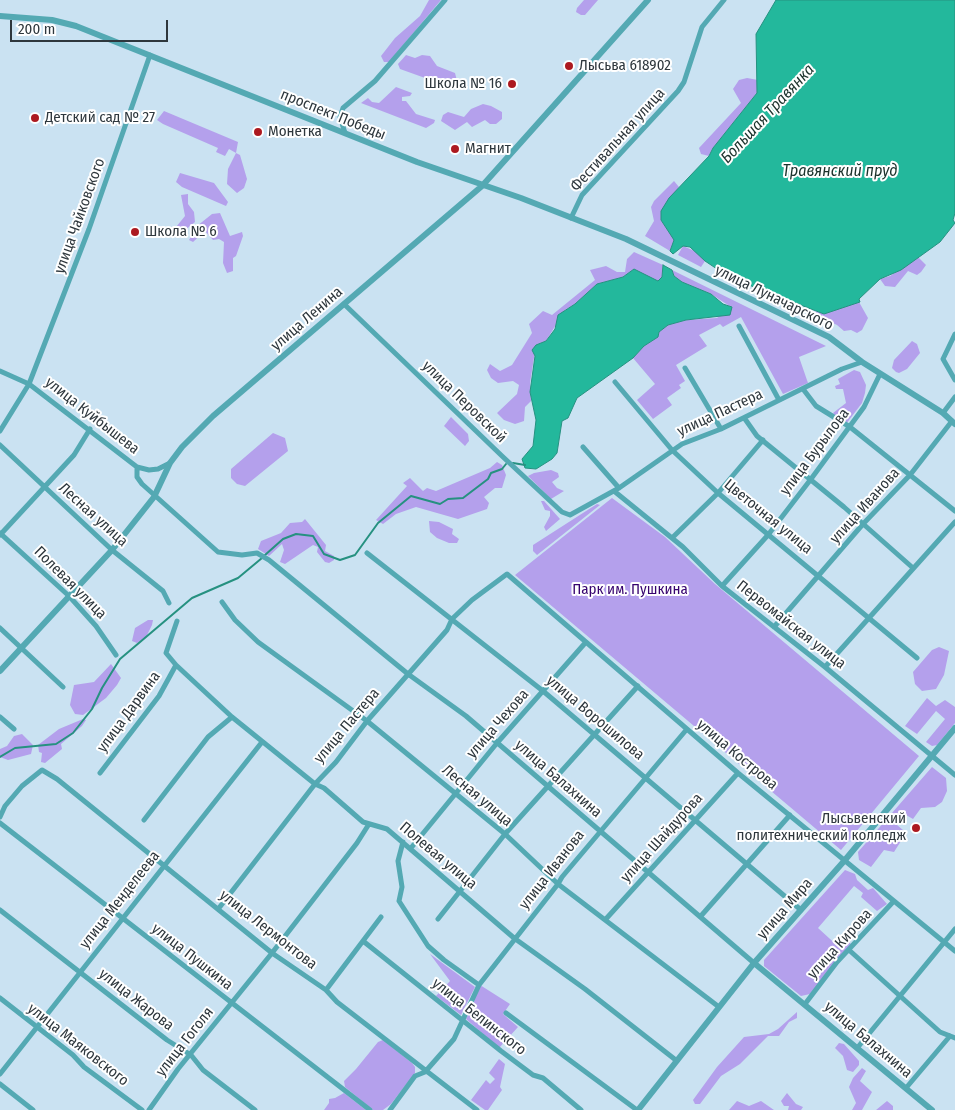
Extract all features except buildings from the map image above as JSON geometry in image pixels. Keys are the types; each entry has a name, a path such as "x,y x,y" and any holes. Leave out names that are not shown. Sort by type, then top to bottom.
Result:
{"street":[{"path":"344,133 340,117 344,108 375,81 445,0"},
{"name":"улица Ленина","path":"0,671 112,550 154,497 170,463 182,447 213,416 482,186 648,0"},
{"name":"Фестивальная улица","path":"571,218 582,195 678,91 684,82 702,27 724,0"},
{"name":"проспект Победы","path":"0,16 52,20 76,26 344,133 626,239 653,253"},
{"name":"улица Чайковского","path":"0,431 30,384 85,238 150,55"},
{"name":"улица Луначарского","path":"653,253 740,296 804,323 829,337 862,362 943,413 953,423"},
{"name":"улица Перовской","path":"344,304 562,512 570,515"},
{"path":"739,326 779,400"},
{"path":"955,334 943,359 955,380"},
{"name":"улица Пастера","path":"570,515 616,490 682,444 721,430 842,369 862,362"},
{"path":"685,368 721,430"},
{"name":"улица Куйбышева","path":"0,372 30,384 137,467 149,470 158,469 170,463"},
{"name":"улица Бурылова","path":"722,586 768,535 850,427 872,394 880,374"},
{"name":"Цветочная улица","path":"615,382 672,450 718,493 917,658"},
{"path":"804,389 816,406 850,427 955,511"},
{"path":"943,413 955,397"},
{"path":"744,419 763,440 913,568"},
{"name":"улица Иванова","path":"774,627 863,524 910,475 953,423"},
{"path":"0,534 74,455 90,429"},
{"path":"672,538 718,493 763,440"},
{"name":"Лесная улица","path":"0,445 112,550 163,591 169,603"},
{"name":"Первомайская улица","path":"583,448 616,490 672,538 722,586 825,667 955,775"},
{"name":"улица Балахнина","path":"137,467 137,477 154,497 218,552 242,555 257,553 269,560 408,674 466,716 546,787 754,963 932,1110"},
{"path":"825,667 871,619 913,568 955,522"},
{"name":"Полевая улица","path":"0,534 69,596 96,626 116,655"},
{"name":"улица Ворошилова","path":"367,553 543,690 801,910"},
{"name":"улица Пастера","path":"219,908 315,784 336,762 367,721 447,630 452,619 472,600 507,574"},
{"name":"улица Кострова","path":"507,574 738,773 955,951"},
{"name":"Лесная улица","path":"222,602 235,620 258,642 367,721 505,834 558,884 719,1007"},
{"name":"Полевая улица","path":"177,621 166,653 176,665 232,717 315,784 324,788 363,822 388,829 514,938 585,989 677,1061"},
{"path":"0,628 22,646 63,687"},
{"name":"улица Чехова","path":"411,848 497,743 586,642"},
{"name":"улица Дарвина","path":"100,773 158,696 176,665"},
{"path":"438,919 505,834 638,686"},
{"path":"0,716 14,729"},
{"path":"144,820 208,737 232,717"},
{"name":"улица Мира","path":"637,1110 754,963 845,860 955,728"},
{"name":"улица Иванова","path":"390,1110 415,1076 425,1072 454,1039 479,985 558,884 562,876 687,729"},
{"name":"улица Менделеева","path":"0,1074 80,973 93,953 123,919 164,864 262,742"},
{"name":"улица Лермонтова","path":"0,817 5,806 22,786 42,770 57,779 219,908 272,953 326,990 337,1002 425,1072 432,1074 477,1110"},
{"name":"улица Шайдурова","path":"606,920 647,872 738,773"},
{"path":"700,917 790,815"},
{"name":"улица Пушкина","path":"0,822 123,919 180,961 231,1004 370,1110"},
{"name":"улица Гоголя","path":"149,1110 178,1069 272,953 357,843 369,824"},
{"path":"403,842 398,861 402,887 398,901 428,946 479,985"},
{"name":"улица Кирова","path":"805,1004 849,950 893,902"},
{"name":"улица Жарова","path":"0,910 167,1040 191,1055 203,1070 255,1110"},
{"path":"326,990 381,917"},
{"path":"858,1048 955,928"},
{"name":"улица Белинского","path":"363,941 501,1051 533,1075 543,1078 581,1110"},
{"path":"849,950 940,1032 952,1037 906,1088"},
{"name":"улица Маяковского","path":"0,998 73,1055 84,1067 142,1110"},
{"name":"улица Белинского","path":"506,1013 637,1110"},
{"path":"0,1084 33,1110"}],"green space":[{"path":"429,0 441,0 389,62 384,62 381,56 395,38 420,16"},
{"path":"584,0 598,0 585,15 581,15 576,12"},
{"path":"406,55 415,58 422,55 430,56 437,66 455,73 457,81 453,88 400,69 398,64"},
{"path":"747,78 758,80 757,93 713,148 709,156 701,154 699,148 741,103 733,89 739,80"},
{"path":"396,87 412,93 410,96 402,97 402,101 406,101 416,114 435,120 434,123 426,128 361,103 368,98 372,102 379,103"},
{"path":"483,104 502,112 502,119 496,124 490,124 485,120 472,127 467,122 455,130 441,121 443,115 448,112 464,117 471,109"},
{"path":"164,111 238,142 236,153 229,149 225,156 216,152 218,148 163,124 157,120"},
{"path":"236,153 240,155 247,179 244,188 237,193 227,184 228,169"},
{"path":"180,173 214,183 228,202 226,206 182,187 176,182"},
{"path":"674,181 679,187 661,220 675,240 670,251 645,236 654,221 651,207 654,201"},
{"path":"188,194 188,204 194,212 195,222 178,236 172,235 172,232 185,216 181,195"},
{"path":"220,213 230,236 242,232 243,236 236,256 233,258 233,271 227,273 223,263 224,242 219,239 213,240 205,231 193,242 189,240 197,226 212,214"},
{"path":"683,246 697,252 705,261 701,267 678,255"},
{"path":"634,252 663,265 662,277 658,281 649,279 634,269 623,277 597,284 575,304 565,310 546,341 536,345 530,383 531,401 525,407 524,421 515,424 504,420 497,413 517,394 519,385 513,381 498,383 491,378 487,370 490,364 500,371 512,365 532,333 529,324 543,311 552,315 595,280 590,270 606,266 617,272 625,272 627,259"},
{"path":"918,257 926,265 921,272 917,275 908,271 895,287 885,286 880,279 890,276"},
{"path":"672,270 826,346 799,357 808,383 783,394 741,317 723,327 720,324 699,335 707,346 676,365 685,381 679,385 681,388 667,398 672,405 653,419 637,400 655,384 633,358 644,346 658,337 659,332 668,325 686,320 717,318 731,307 711,294 682,282 674,276"},
{"path":"859,302 868,318 862,330 857,333 851,330 844,331 837,325 812,313 813,311 824,313"},
{"path":"912,341 917,344 920,353 907,369 899,373 896,372 892,368 894,360"},
{"path":"854,370 860,372 866,385 865,393 862,403 846,424 839,421 833,413 846,403 843,389 836,389 835,386 840,384 838,379"},
{"path":"451,417 468,434 469,441 465,446 444,426"},
{"path":"273,433 285,438 288,451 245,486 237,484 231,478 231,469"},
{"path":"497,462 502,465 506,475 502,488 495,488 484,497 489,503 487,509 458,519 416,507 396,514 383,524 376,520 407,486 403,483 410,478 423,491 427,488 436,491 490,468"},
{"path":"551,470 558,473 559,477 552,482 557,488 564,491 551,499 528,476"},
{"name":"Парк им. Пушкина","path":"612,498 665,537 715,584 919,756 841,850 515,575"},
{"path":"541,501 544,501 560,519 546,531 544,527 550,516 550,511 545,510"},
{"path":"597,504 600,505 537,555 533,551 533,545"},
{"path":"305,519 326,545 325,551 334,556 334,560 329,563 325,562 317,552 318,547 313,545 285,564 280,562 284,550 282,544 269,556 258,549 261,541 281,533 290,523 302,522"},
{"path":"429,521 439,522 453,529 452,534 459,539 457,543 449,543 437,538 430,532"},
{"path":"148,620 153,620 146,637 137,643 132,641 135,628"},
{"path":"939,647 949,651 944,675 936,689 922,691 915,684 913,672 932,650"},
{"path":"111,664 121,678 117,685 106,698 83,715 75,714 70,705 74,685 94,682"},
{"path":"927,698 936,706 945,700 955,707 955,723 937,745 932,746 926,742 945,719 936,711 917,734 905,726"},
{"path":"83,719 86,720 82,726 61,744 62,749 45,763 41,762 42,753 39,752 38,745 59,729"},
{"path":"22,734 33,745 31,754 8,760 0,757 0,749 7,746 14,736"},
{"path":"932,767 946,778 947,791 942,802 935,807 921,808 913,819 906,815 897,825 903,830 897,838 901,841 894,852 884,850 871,867 859,860 858,852"},
{"path":"845,870 855,874 857,880 868,890 873,888 887,904 877,911 861,897 863,893 854,886 818,928 841,949 848,941 851,944 810,994 801,996 764,966 764,960"},
{"path":"430,954 475,987 461,1015 436,996 450,981"},
{"path":"480,985 510,1004 503,1014 518,1027 499,1048 466,1019"},
{"path":"797,1012 797,1018 789,1022 779,1036 768,1036 740,1064 721,1076 700,1104 695,1104 693,1100 717,1067 744,1037 769,1034 778,1029"},
{"path":"383,1040 412,1063 415,1067 415,1073 391,1104 383,1110 373,1110 345,1087 344,1081 378,1042"},
{"path":"839,1043 844,1044 859,1061 859,1065 853,1072 847,1070 843,1056 835,1048"},
{"path":"499,1059 505,1064 500,1087 502,1090 488,1110 485,1110 471,1100 486,1080 490,1084 495,1079 489,1073"},
{"path":"862,1068 866,1071 860,1081 872,1092 862,1110 852,1110 856,1103 849,1087 853,1078"},
{"path":"344,1093 366,1110 324,1110 329,1103 329,1099"},
{"path":"787,1093 796,1104 803,1107 801,1110 788,1110 789,1106 784,1106 781,1101"},
{"path":"737,1101 749,1106 761,1101 774,1110 729,1110"},
{"path":"887,1101 893,1106 893,1110 876,1110"}],"water":[{"name":"Травянский пруд","path":"776,0 955,0 955,213 953,220 955,223 940,242 901,270 880,279 859,299 860,302 824,314 741,282 734,275 723,273 705,261 690,247 683,246 673,254 670,251 674,240 661,220 661,211 669,198 709,156 713,148 757,93 756,34"},
{"path":"663,265 672,270 674,276 682,282 711,294 723,304 732,307 730,315 686,320 668,325 659,332 658,337 644,346 633,358 577,398 568,418 562,421 557,453 552,459 536,469 525,468 522,459 533,446 536,420 530,392 535,356 532,350 536,345 546,341 555,329 558,315 575,304 597,284 623,277 634,269 658,281 662,277"}],"waterway":[{"name":"Большая Травянка","path":"513,463 525,465"},
{"name":"Большая Травянка","path":"265,555 283,539 296,534 313,536 324,554 340,560 355,555 378,523 411,496 440,504 448,499 463,498 488,479 491,473 502,469 506,464"},
{"name":"Большая Травянка","path":"0,757 15,748 56,744 73,733 92,709 102,688 120,659 192,598 238,578 262,558"}],"place":[{"name":"Лысьва 618902","path":"569,66"},
{"name":"Школа № 16","path":"512,84"},
{"name":"Детский сад № 27","path":"35,118"},
{"name":"Монетка","path":"258,132"},
{"name":"Магнит","path":"455,149"},
{"name":"Школа № 6","path":"135,232"},
{"name":"Лысьвенский политехнический колледж","path":"916,828"}]}
